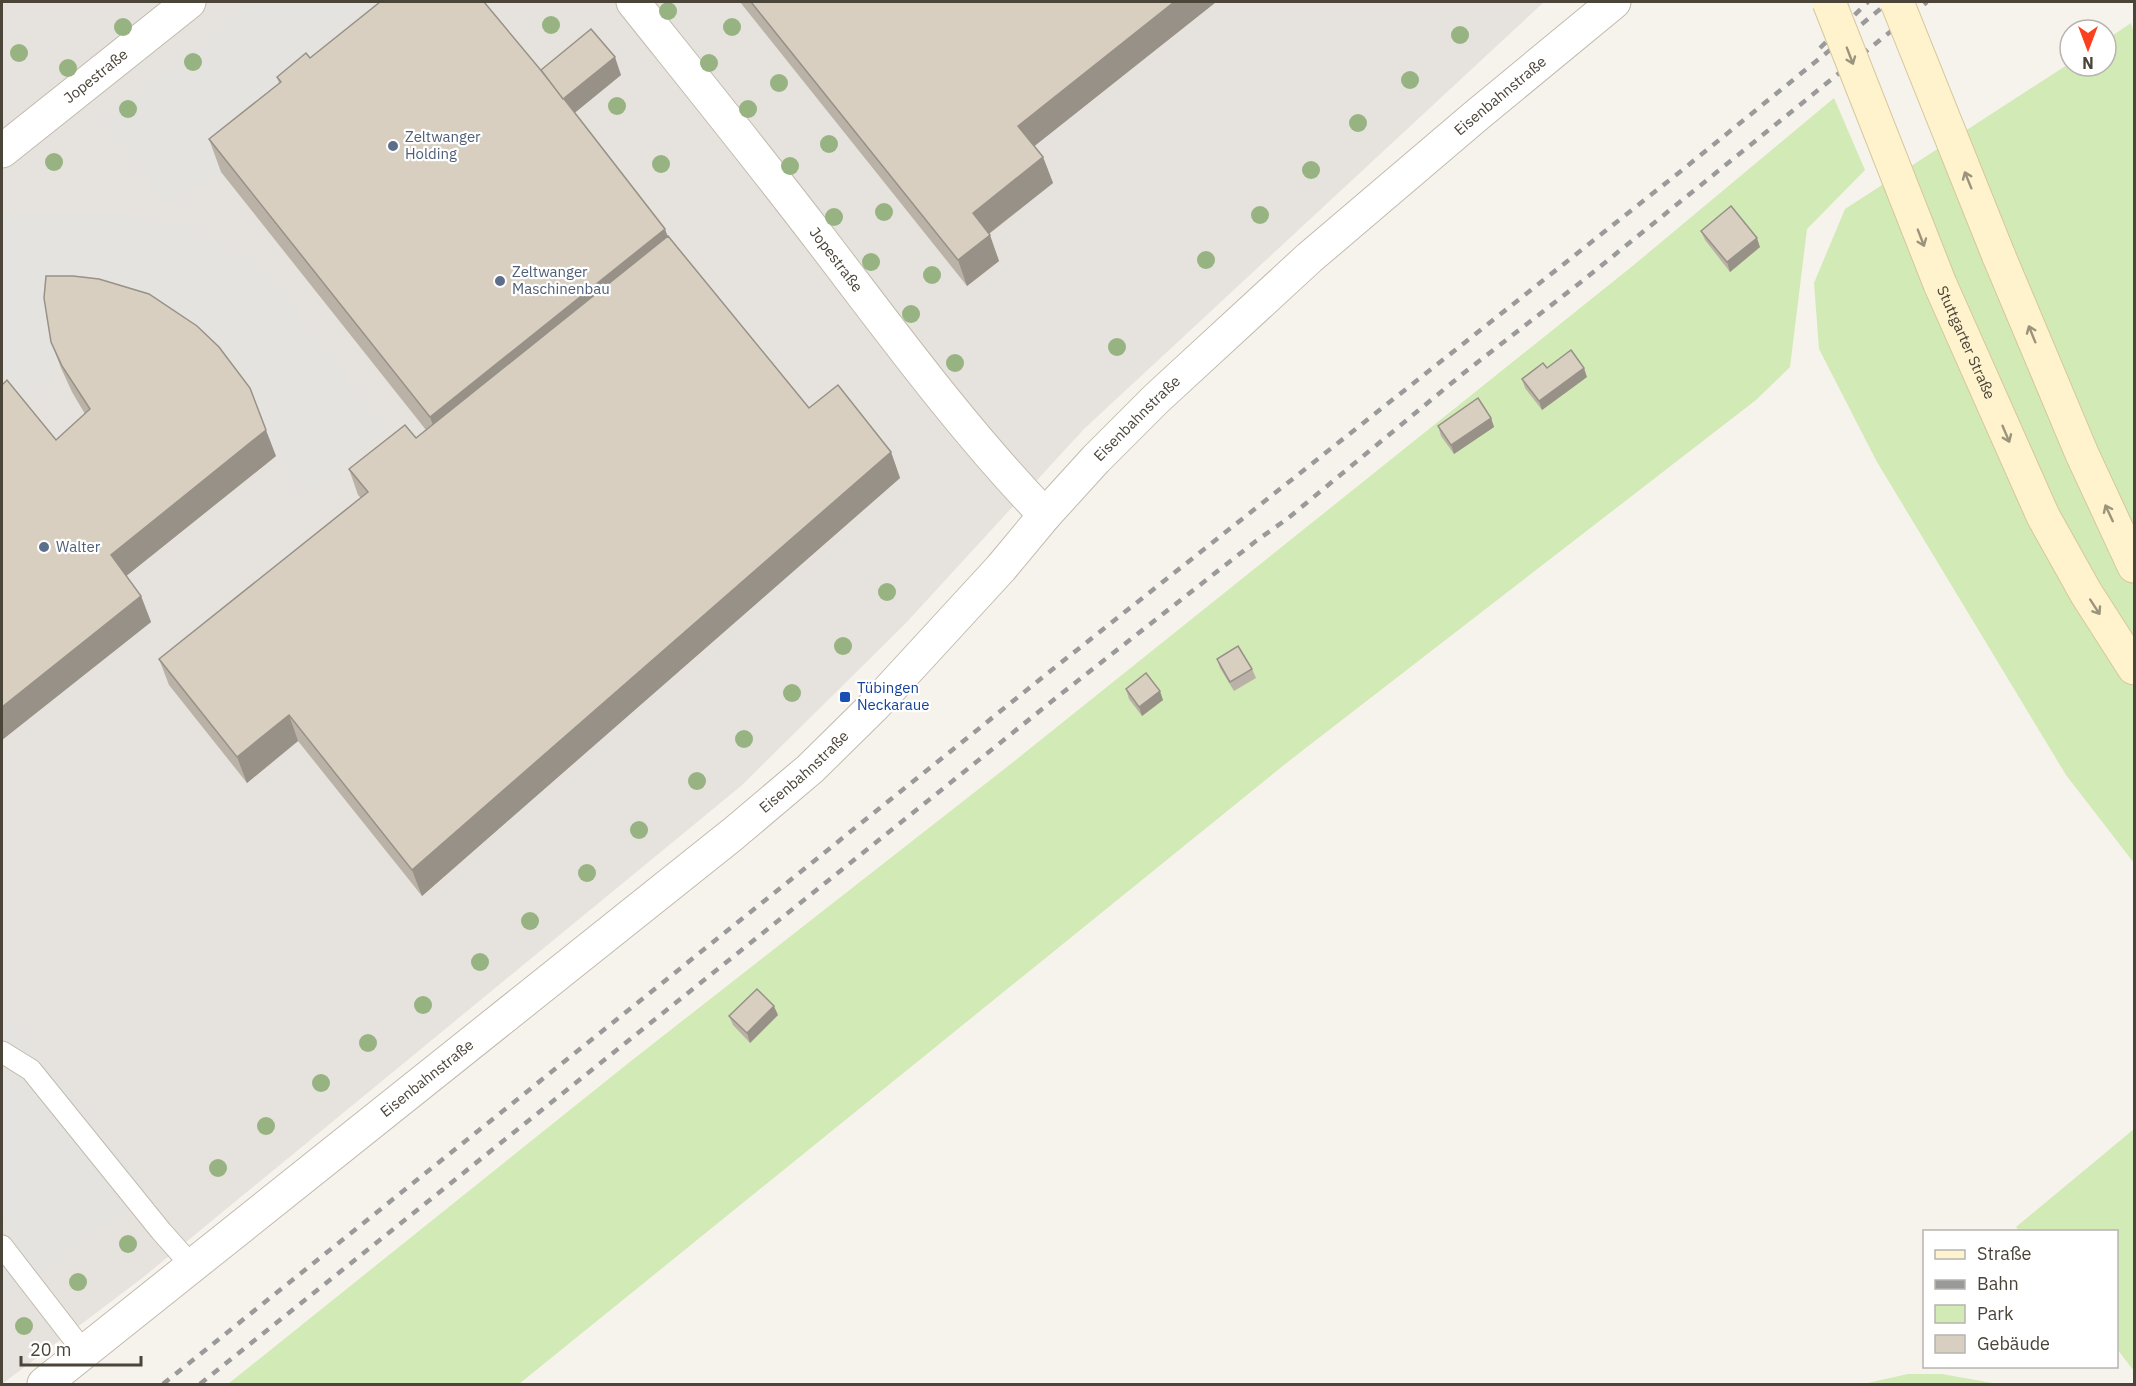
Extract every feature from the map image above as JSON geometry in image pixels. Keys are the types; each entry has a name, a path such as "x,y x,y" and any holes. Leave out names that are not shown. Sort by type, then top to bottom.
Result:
{"main road":[{"name":"Stuttgarter Straße","path":"1829,2 1940,284 2043,516 2086,593 2134,668"},
{"path":"1897,2 1998,254 2082,454 2134,566"}],"street":[{"name":"Jopestraße","path":"2,151 189,2"},
{"name":"Jopestraße","path":"633,2 956,414 1000,468 1045,515"},
{"name":"Eisenbahnstraße","path":"44,1384 733,834 810,769 874,705 1001,568 1096,459 1156,399 1309,258 1614,2"}],"lane":[{"path":"2,1052 31,1070 160,1231 192,1266"},
{"path":"2,1246 84,1352"}],"shaded area":[{"path":"2,2 1544,2 1084,429 905,624 741,786 141,1279 2,1384"},
{"path":"253,2 434,2 221,172 169,206 104,121"},
{"path":"97,213 174,222 246,259 291,304 385,432 305,495 276,456 259,414 54,324 61,368 2,418 2,216"},
{"path":"13,1021 149,1191 2,1301 2,1246 16,1233 2,1215 2,1030"}],"green space":[{"path":"2131,23 2134,33 2134,863 2066,775 1877,462 1819,349 1814,283 1845,209 2058,71 2058,78 2118,78 2118,32"},
{"path":"1834,98 1865,170 1807,229 1790,367 1756,400 1289,761 519,1384 228,1384 631,1061 1012,763 1635,264"},
{"path":"2134,1129 2134,1371 2118,1350 2118,1230 2018,1230 2016,1227"},
{"path":"1908,1374 1942,1374 1998,1384 1863,1384"}],"building":[{"path":"380,2 484,2 554,86 665,229 430,417 209,139 281,82 277,77 306,53 310,58"},
{"path":"751,2 1174,2 1018,126 1043,157 973,213 990,235 958,260"},
{"path":"591,29 615,57 563,99 541,70"},
{"path":"1731,206 1757,238 1727,262 1701,231"},
{"path":"668,236 809,408 838,385 891,452 412,870 289,715 237,757 159,659 368,492 349,469 405,425 416,438"},
{"path":"46,276 99,279 149,294 197,326 219,347 250,388 266,430 111,555 141,596 2,707 2,385 7,380 56,440 90,409 62,366 51,342 44,298"},
{"path":"1571,350 1584,368 1539,401 1522,379 1543,363 1547,368"},
{"path":"1478,398 1491,418 1451,445 1438,426"},
{"path":"1238,646 1252,669 1230,682 1217,659"},
{"path":"1146,673 1160,691 1139,707 1126,689"},
{"path":"757,989 774,1006 747,1033 729,1016"}],"railway":[{"path":"1820,48 1868,2"},
{"path":"163,1384 1053,669 1681,171 1889,2"},
{"path":"200,1384 1066,690 1287,519 1465,372 1581,282 1927,2"}],"place":[{"name":"Zeltwanger Holding","path":"393,146"},
{"name":"Zeltwanger Maschinenbau","path":"500,281"},
{"name":"Walter","path":"44,547"},
{"name":"Tübingen Neckaraue","path":"845,697"}]}
